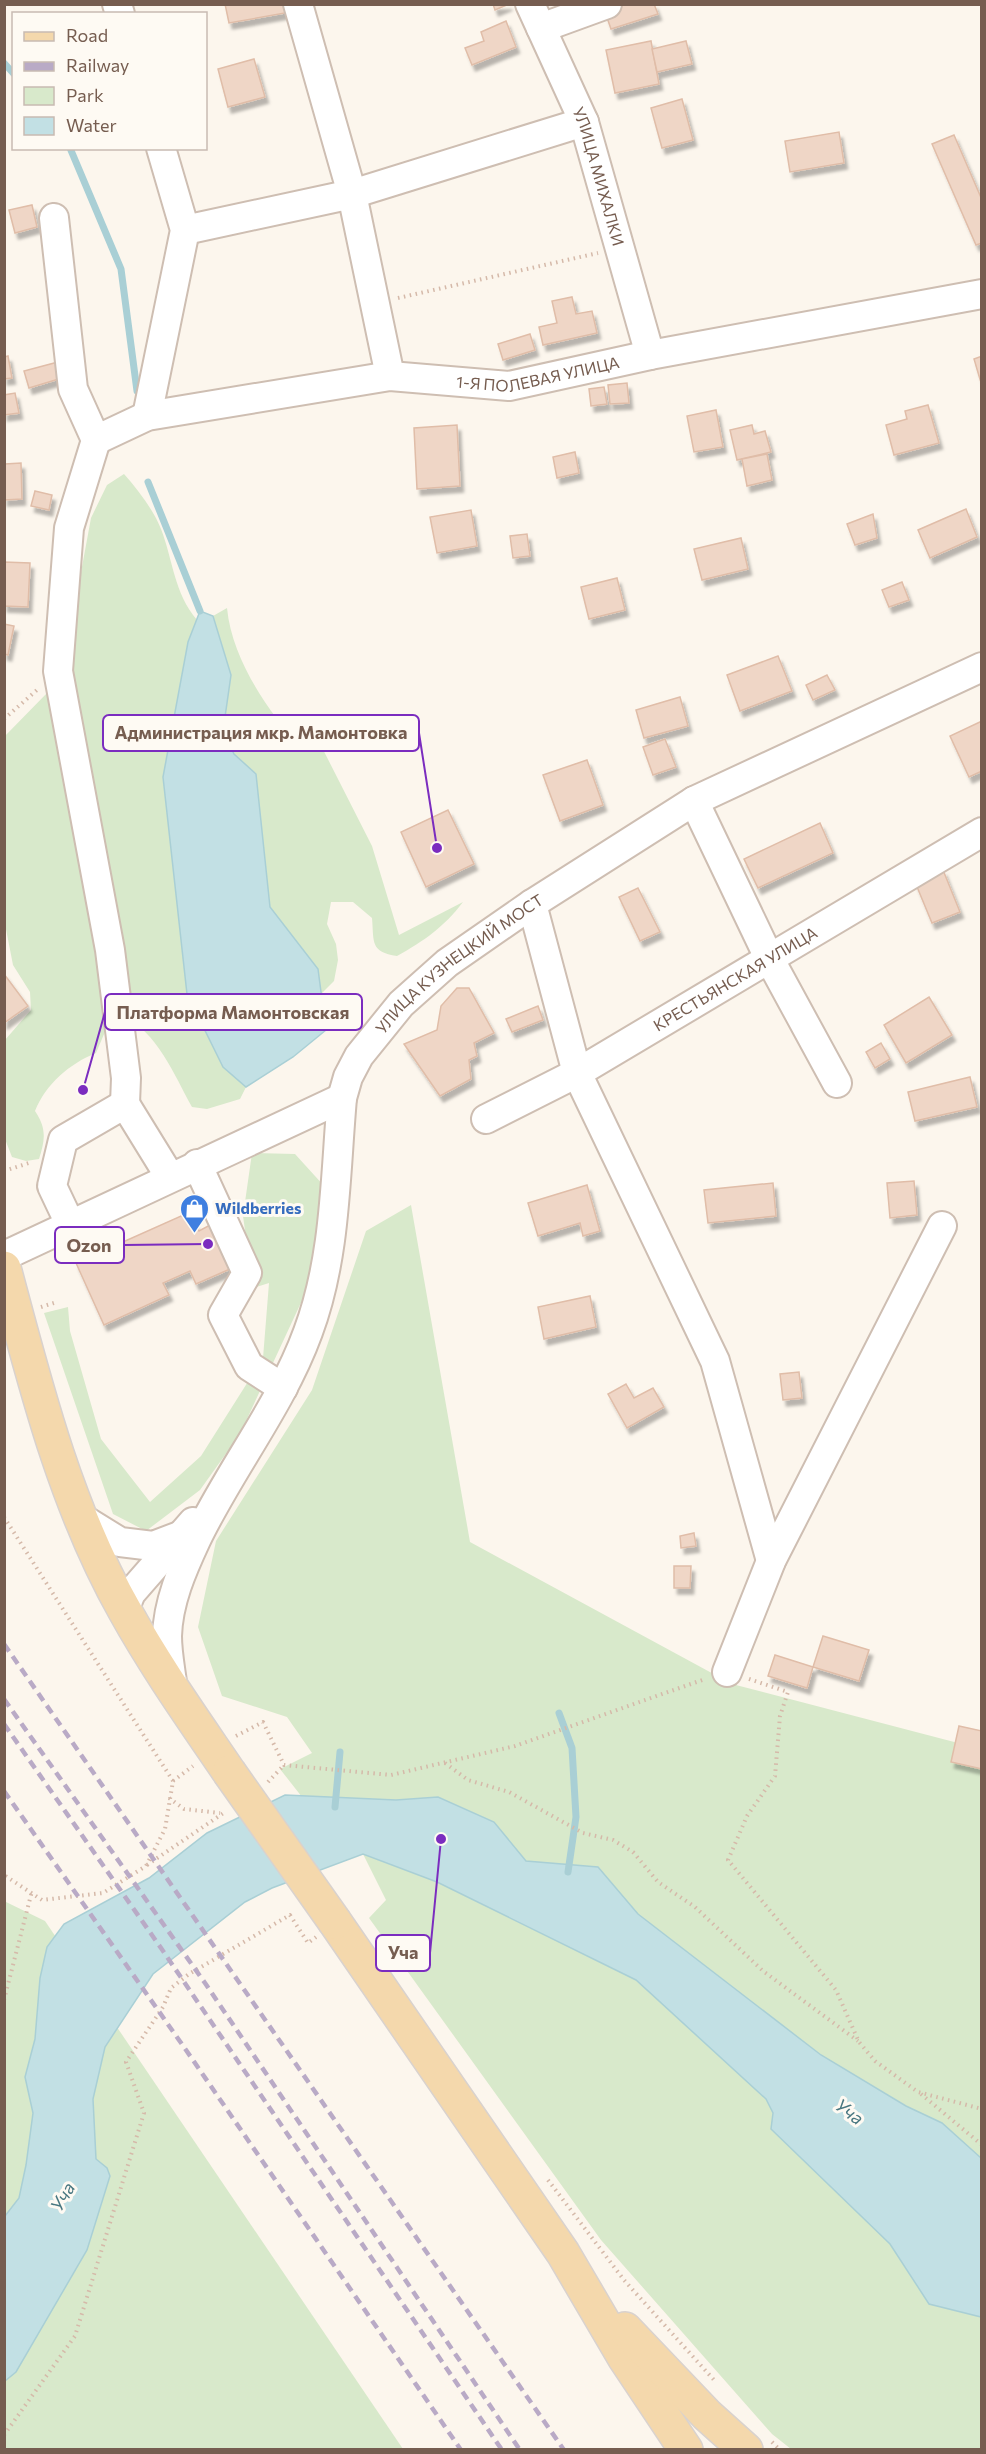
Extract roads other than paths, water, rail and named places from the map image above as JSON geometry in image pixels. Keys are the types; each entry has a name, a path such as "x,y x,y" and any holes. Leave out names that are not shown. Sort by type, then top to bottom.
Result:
{"main road":[{"path":"4,1268 38,1399 81,1518 124,1610 173,1690 215,1766 334,1922 563,2253 624,2357 686,2450"},
{"path":"563,2253 632,2338 707,2415 756,2443"}],"street":[{"path":"298,4 352,194 390,376"},
{"path":"536,16 607,4"},
{"name":"УЛИЦА МИХАЛКИ","path":"536,16 584,122 650,355"},
{"path":"185,230 352,194 584,122"},
{"path":"147,416 185,230 162,150"},
{"path":"54,218 73,389 96,440 69,528 58,671 110,950 126,1078 125,1104 170,1177"},
{"name":"1-Я ПОЛЕВАЯ УЛИЦА","path":"96,440 147,416 390,376 509,386 650,355 981,294"},
{"name":"УЛИЦА КУЗНЕЦКИЙ МОСТ","path":"219,1493 283,1388 308,1332 325,1274 332,1237 342,1098 348,1077 359,1056 401,1004 447,963 532,904 694,801 981,667"},
{"path":"694,801 770,960 837,1083"},
{"name":"КРЕСТЬЯНСКАЯ УЛИЦА","path":"486,1119 577,1073 770,960 981,832"},
{"path":"532,904 577,1073 715,1361 771,1561"},
{"path":"4,1256 196,1164 342,1098"},
{"path":"70,1224 52,1186 63,1140 125,1104"},
{"path":"196,1164 247,1273 223,1315 249,1366 283,1388"},
{"path":"727,1672 771,1561 942,1226"},
{"path":"124,1610 131,1593 219,1493"},
{"path":"173,1690 167,1635 181,1572 219,1493"},
{"path":"81,1518 120,1542 153,1546 182,1535"},
{"path":"124,1610 144,1607 157,1599 181,1572"}],"water":[{"path":"200,611 213,616 231,675 223,731 234,754 256,774 270,907 318,969 326,1030 293,1057 246,1087 223,1067 187,994 163,777 188,642"},
{"path":"285,1795 396,1800 438,1797 494,1822 526,1861 598,1867 638,1914 821,2055 906,2106 942,2123 981,2158 981,2317 929,2304 890,2244 771,2129 773,2113 766,2099 636,1980 437,1882 363,1854 272,1888 245,1902 153,1974 105,2047 93,2099 96,2159 107,2168 110,2176 87,2250 16,2372 5,2381 5,2216 19,2198 26,2165 33,2113 25,2077 35,2039 40,1978 47,1947 64,1924 149,1878 207,1833"}],"waterway":[{"path":"4,63 12,72"},
{"path":"71,150 121,269 137,391"},
{"path":"148,482 200,611"},
{"path":"559,1713 572,1748 576,1817 568,1872"},
{"path":"335,1807 340,1752"}],"railway":[{"path":"4,1644 564,2450"},
{"path":"4,1699 205,1983 520,2450"},
{"path":"4,1724 161,1948 502,2450"},
{"path":"4,1791 186,2050 461,2450"}],"place":[{"name":"Администрация мкр. Мамонтовка","path":"437,848"},
{"name":"Платформа Мамонтовская","path":"83,1090"},
{"name":"Wildberries","path":"194,1234"},
{"name":"Ozon","path":"208,1244"},
{"name":"Уча","path":"441,1839"}]}
